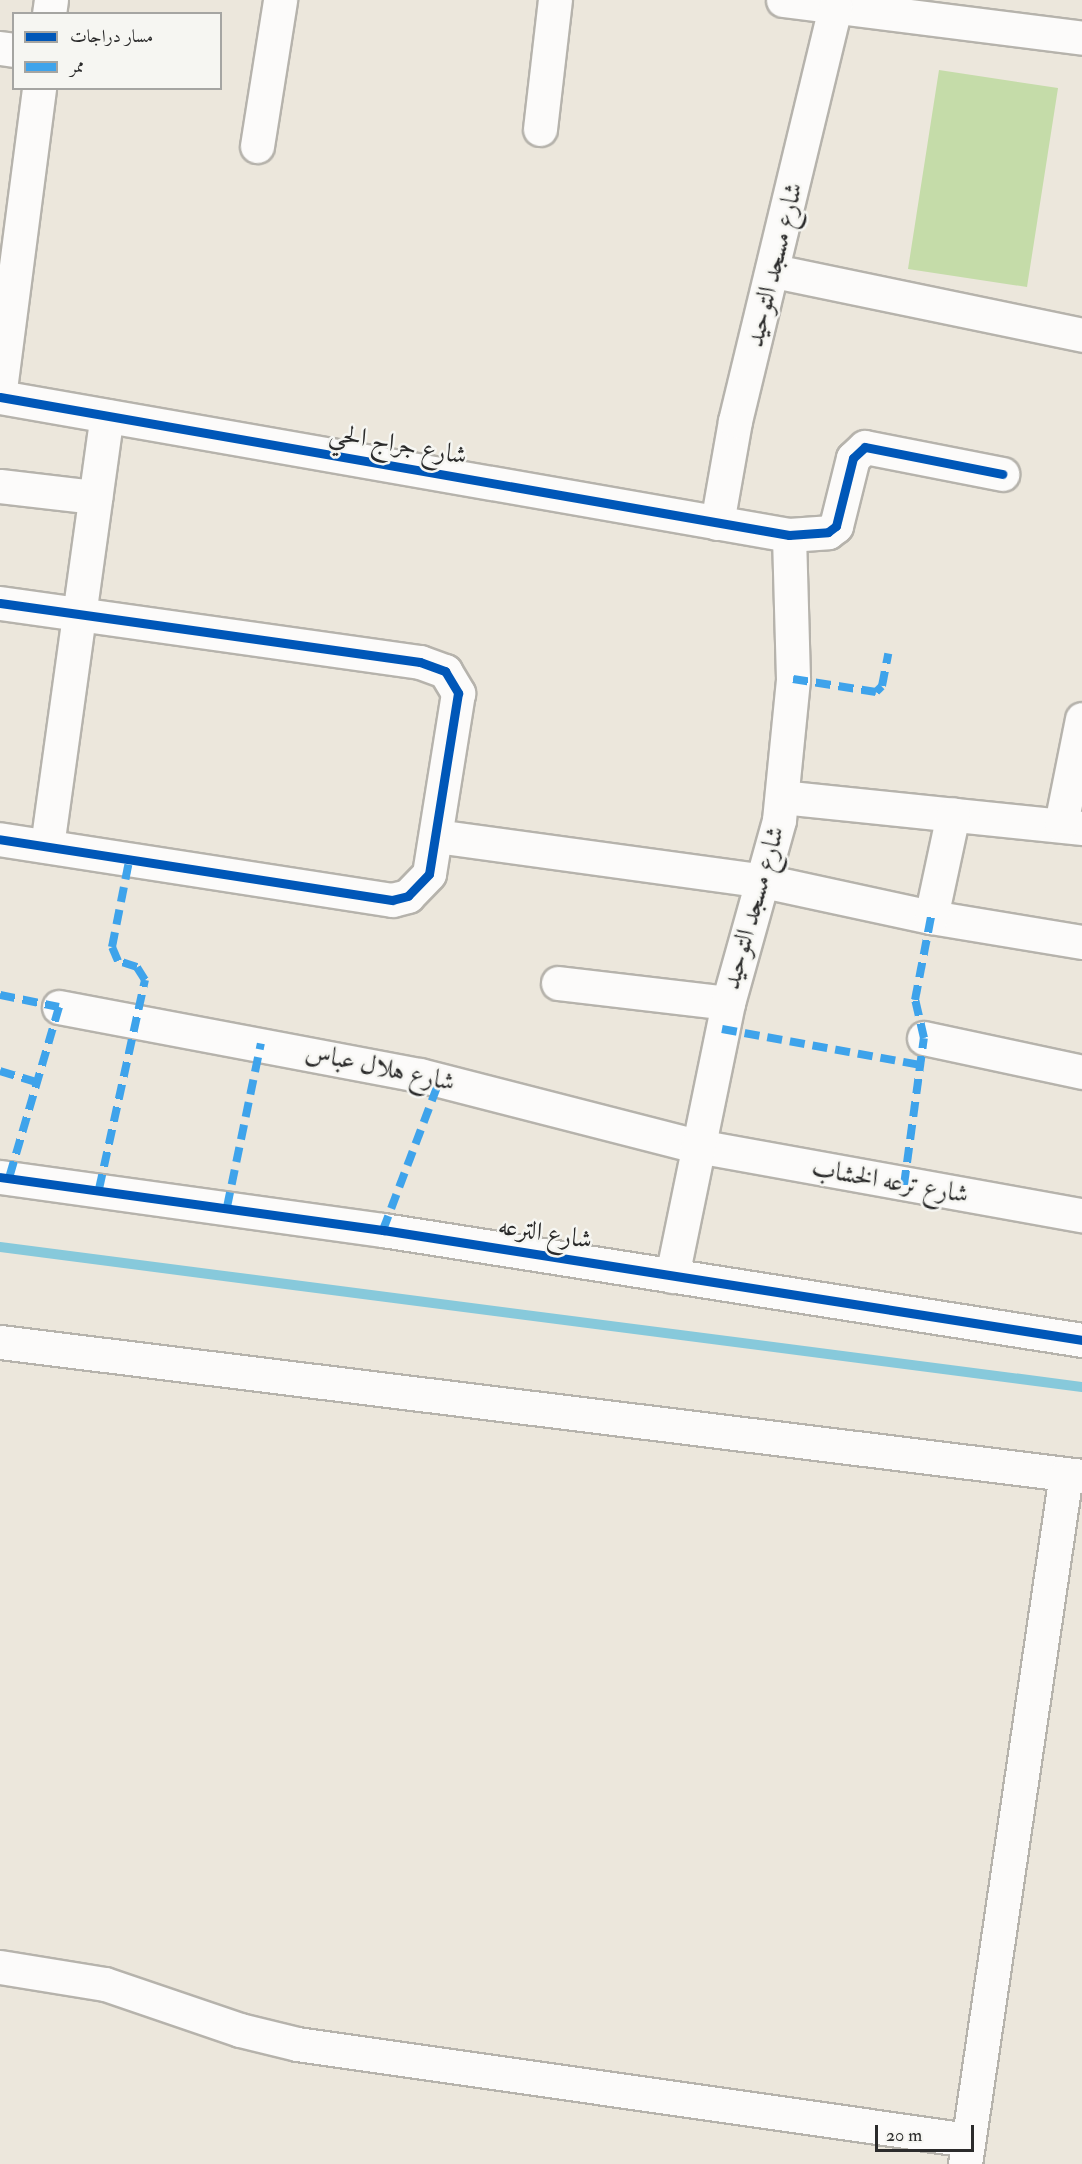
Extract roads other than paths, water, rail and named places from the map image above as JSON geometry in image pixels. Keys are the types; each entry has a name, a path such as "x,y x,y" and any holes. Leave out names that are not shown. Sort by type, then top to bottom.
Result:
{"street":[{"path":"257,146 280,0"},
{"path":"540,129 555,0"},
{"path":"783,0 836,8 934,9 1082,38"},
{"name":"شارع مسجد التوحيد","path":"717,522 735,421 774,271 836,8"},
{"path":"1,368 7,272 39,90"},
{"path":"774,271 1082,335"},
{"name":"شارع جراج الحي","path":"0,397 789,535 828,532 836,526 853,459 865,447 1002,474"},
{"path":"47,846 107,416"},
{"path":"0,486 95,497"},
{"name":"شارع مسجد التوحيد","path":"672,1276 728,1003 764,881 782,797 793,678 789,535"},
{"path":"0,603 420,662 445,671 458,693 429,874 420,887 392,900 0,839"},
{"path":"782,797 1072,826 1082,719"},
{"path":"931,917 953,814"},
{"path":"436,836 764,881 931,917 1082,942"},
{"path":"558,983 728,1003"},
{"name":"شارع هلال عباس","path":"59,1007 420,1075 698,1146"},
{"path":"924,1038 1082,1072"},
{"name":"شارع ترعه الخشاب","path":"698,1146 1082,1215"},
{"name":"شارع الترعه","path":"0,1177 361,1226 1082,1340"},
{"path":"0,1342 1074,1475 966,2152 297,2044 240,2030 105,1984 0,1967"}],"waterway":[{"path":"0,1247 1082,1387"}]}
